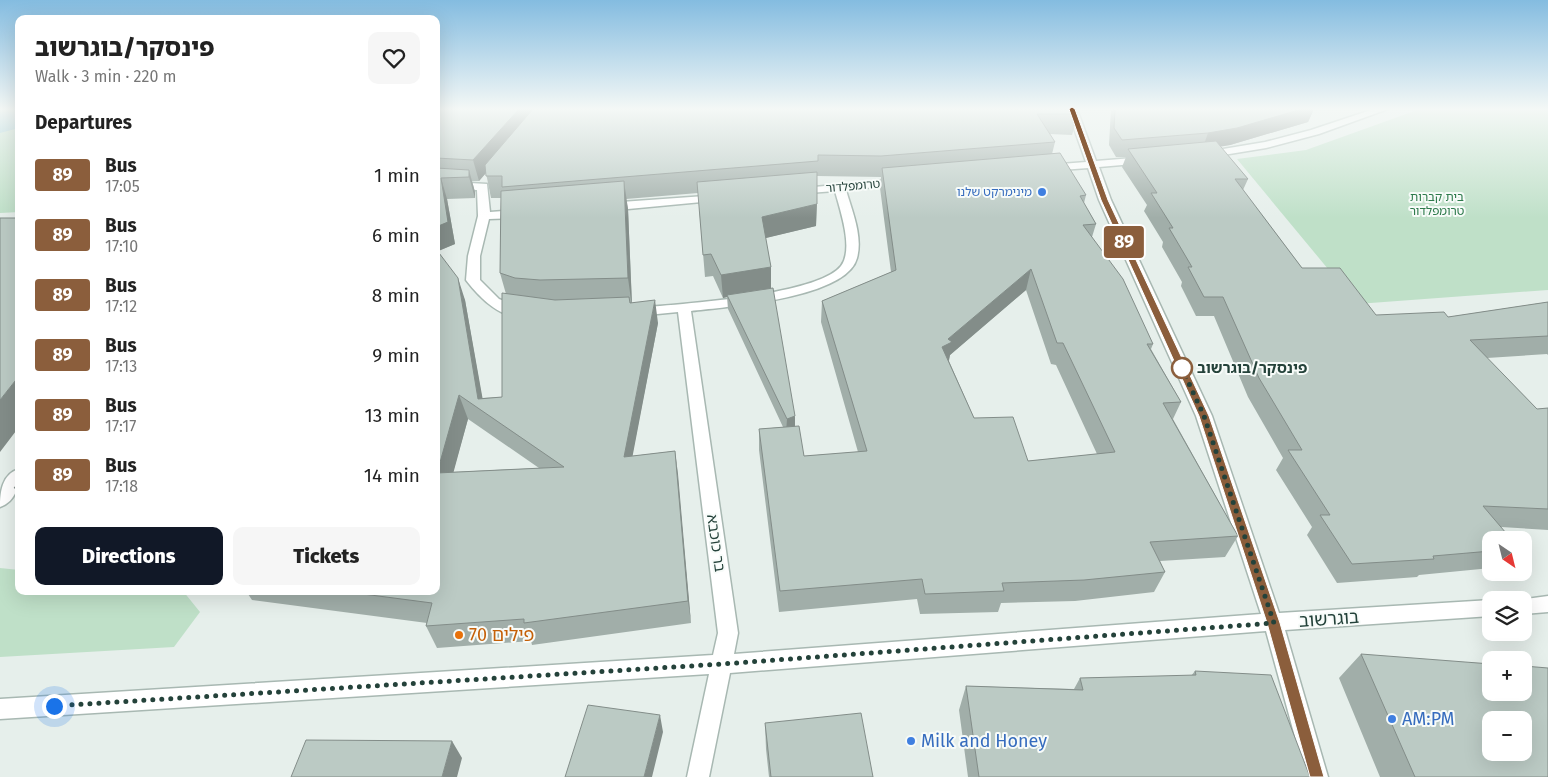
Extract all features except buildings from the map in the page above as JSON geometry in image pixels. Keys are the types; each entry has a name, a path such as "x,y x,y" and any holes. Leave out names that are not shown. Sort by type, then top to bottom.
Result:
{"street":[{"path":"1086,145 1105,200 1204,416 1274,623 1317,777"},
{"path":"1196,156 1264,145"},
{"path":"1036,169 1159,159"},
{"name":"טרומפלדור","path":"780,193 917,180"},
{"path":"440,185 457,187 486,182 484,216 474,256 473,280 485,296 500,308 532,314"},
{"path":"628,313 779,294 814,287 834,279 847,268 852,253 840,188"},
{"path":"593,208 731,197"},
{"path":"484,216 534,212"},
{"name":"בר כוכבא","path":"684,307 728,633 698,777"},
{"path":"0,500 15,480"},
{"path":"1532,605 1548,604"},
{"name":"בוגרשוב","path":"0,709 722,664 1482,609"}],"green space":[{"path":"0,145 15,145 15,212 0,213"},
{"name":"בית קברות טרומפלדור","path":"1319,145 1548,145 1548,290 1357,304 1237,159 1306,150"},
{"path":"0,568 15,570 15,595 186,595 200,612 174,647 0,657"}],"bus line":[{"name":"89","path":"1086,145 1105,200 1204,416 1274,623 1317,777"}],"place":[{"name":"מינימרקט שלנו","path":"1042,192"},
{"name":"פינסקר/בוגרשוב","path":"1182,368"},
{"name":"70 פילים","path":"459,635"},
{"name":"AM:PM","path":"1392,719"},
{"name":"Milk and Honey","path":"911,741"}],"route":[{"path":"54,706 722,664 1274,623 1204,416 1179,362 1182,368"}]}
